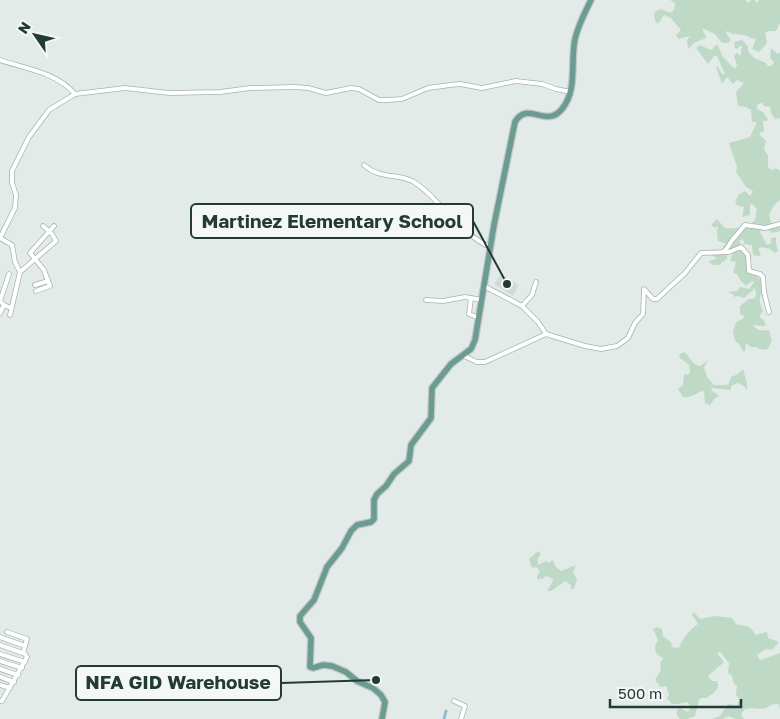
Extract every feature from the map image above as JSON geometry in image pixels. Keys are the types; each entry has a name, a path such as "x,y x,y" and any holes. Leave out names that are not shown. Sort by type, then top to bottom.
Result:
{"main road":[{"path":"382,719 384,702 376,689 357,681 346,672 332,666 310,667 310,638 300,622 300,616 314,600 328,565 342,548 350,531 358,525 371,522 374,519 376,496 394,474 408,463 411,445 431,418 433,404 432,388 449,366 473,346 490,247 515,122 518,117 528,113 548,118 554,116 564,107 571,92 575,38 591,0"}],"street":[{"path":"0,60 49,74 63,82 75,94"},
{"path":"20,272 15,262 13,246 0,238 16,208 16,195 11,174 32,131 49,110 75,94 125,88 169,92 220,92 250,88 295,87 326,93 351,88 359,89 379,100 387,100 402,99 428,88 450,84 482,88 516,80 542,84 571,92"},
{"path":"364,165 375,173 412,181 431,194 448,215 474,238 490,247"},
{"path":"721,253 728,248 733,239 746,225 765,228 780,224"},
{"path":"10,315 20,272 56,241 43,226"},
{"path":"36,292 49,287 44,270 30,254 54,226"},
{"path":"39,243 46,250"},
{"path":"462,355 477,362 484,362 546,334 595,348 616,346 626,340 635,323 643,316 644,289 653,299 657,299 685,273 701,252 729,252 740,247 746,250 749,270 763,277 764,294 769,312"},
{"path":"9,274 0,302 12,308"},
{"path":"8,279 18,281"},
{"path":"35,285 48,281"},
{"path":"522,306 532,295 536,282"},
{"path":"40,283 42,290"},
{"path":"484,286 522,306 538,322 546,334"},
{"path":"3,293 14,298"},
{"path":"426,300 443,301 462,297 482,300"},
{"path":"471,298 469,314 479,318"},
{"path":"0,313 4,305"},
{"path":"7,632 27,639 22,653"},
{"path":"0,637 24,646"},
{"path":"0,646 27,656 14,682 2,701 0,701"},
{"path":"0,654 25,662"},
{"path":"0,661 22,668"},
{"path":"0,669 18,675"},
{"path":"0,677 14,682"},
{"path":"0,685 10,688"},
{"path":"0,693 6,695"},
{"path":"454,701 465,706 461,719"}],"shaded area":[{"path":"501,274 519,285 513,296 494,284"}],"green space":[{"path":"670,0 746,0 748,3 751,0 755,0 756,3 759,0 780,0 780,23 776,31 765,33 767,43 759,52 752,49 756,39 727,31 726,33 731,40 728,43 722,43 715,34 704,29 702,29 706,38 694,43 688,49 687,40 690,36 678,39 676,35 681,30 671,18 664,15 658,24 655,21 654,14 656,11 661,9 670,13 674,10 675,3"},
{"path":"742,40 748,46 748,51 754,58 766,63 768,66 772,66 774,62 770,58 771,48 778,54 780,52 780,118 775,119 770,107 764,106 762,103 758,104 757,109 763,112 768,119 763,121 764,131 759,134 766,141 764,150 768,155 768,167 772,170 776,168 780,171 780,200 769,214 772,226 780,224 780,231 773,233 765,228 760,228 760,232 767,245 771,243 771,238 776,237 778,251 775,253 770,249 761,247 758,249 761,254 760,256 753,255 752,245 744,244 743,239 739,241 747,255 748,265 746,269 748,273 753,273 761,280 764,300 760,294 760,303 763,311 759,317 764,320 766,325 753,325 762,331 769,330 772,340 768,349 762,350 751,347 746,343 745,351 735,341 733,332 736,322 743,319 744,316 740,314 740,306 749,299 755,298 755,288 744,298 734,297 734,295 728,292 737,291 740,287 749,289 754,282 752,281 746,286 737,274 733,273 736,262 730,261 732,251 727,253 727,259 720,265 713,265 708,261 717,259 711,253 715,249 720,252 723,251 723,246 727,244 718,241 718,226 715,228 711,225 717,219 725,228 732,228 748,225 755,219 757,209 752,204 750,205 750,215 742,217 744,207 738,206 735,203 738,195 745,191 750,196 753,191 746,187 736,172 737,167 729,143 750,137 757,122 752,122 751,110 738,106 736,92 744,83 737,80 733,84 727,77 722,84 716,67 718,67 722,74 725,74 717,56 714,56 708,64 696,48 700,45 711,50 717,44 723,57 735,69 737,65 734,56 737,53 741,56 741,49 743,47 735,48 734,42"},
{"path":"684,352 693,362 700,366 708,360 704,367 707,377 714,385 728,385 731,377 743,369 747,390 738,383 731,386 731,390 712,388 711,390 719,396 710,405 705,403 704,391 689,397 683,397 678,389 683,385 684,374 688,375 690,372 689,365 679,357"},
{"path":"538,551 541,554 538,558 538,565 546,561 549,563 553,560 555,566 561,571 576,565 573,572 577,579 574,589 571,589 571,585 565,581 551,591 547,591 553,579 546,576 542,579 537,579 540,571 536,567 532,568 529,559"},
{"path":"694,612 700,619 714,616 732,618 736,624 750,627 755,635 767,632 768,638 779,642 772,650 766,649 757,655 760,660 780,653 780,710 779,704 772,704 764,709 745,709 741,714 744,719 728,716 723,719 712,719 720,716 728,704 737,705 740,699 736,695 737,686 734,684 732,676 728,673 729,663 720,652 717,653 724,662 708,676 712,681 717,681 717,689 707,698 699,700 695,716 680,719 677,715 677,710 679,708 688,712 691,707 687,702 672,704 667,698 669,694 667,686 660,687 655,680 661,670 660,663 663,658 655,650 658,640 653,629 657,627 662,629 663,636 671,642 672,647 679,648 687,634 698,624 692,615"}],"waterway":[{"path":"444,719 446,711"}],"place":[{"name":"Martinez Elementary School","path":"507,284"},
{"name":"NFA GID Warehouse","path":"376,680"}]}
